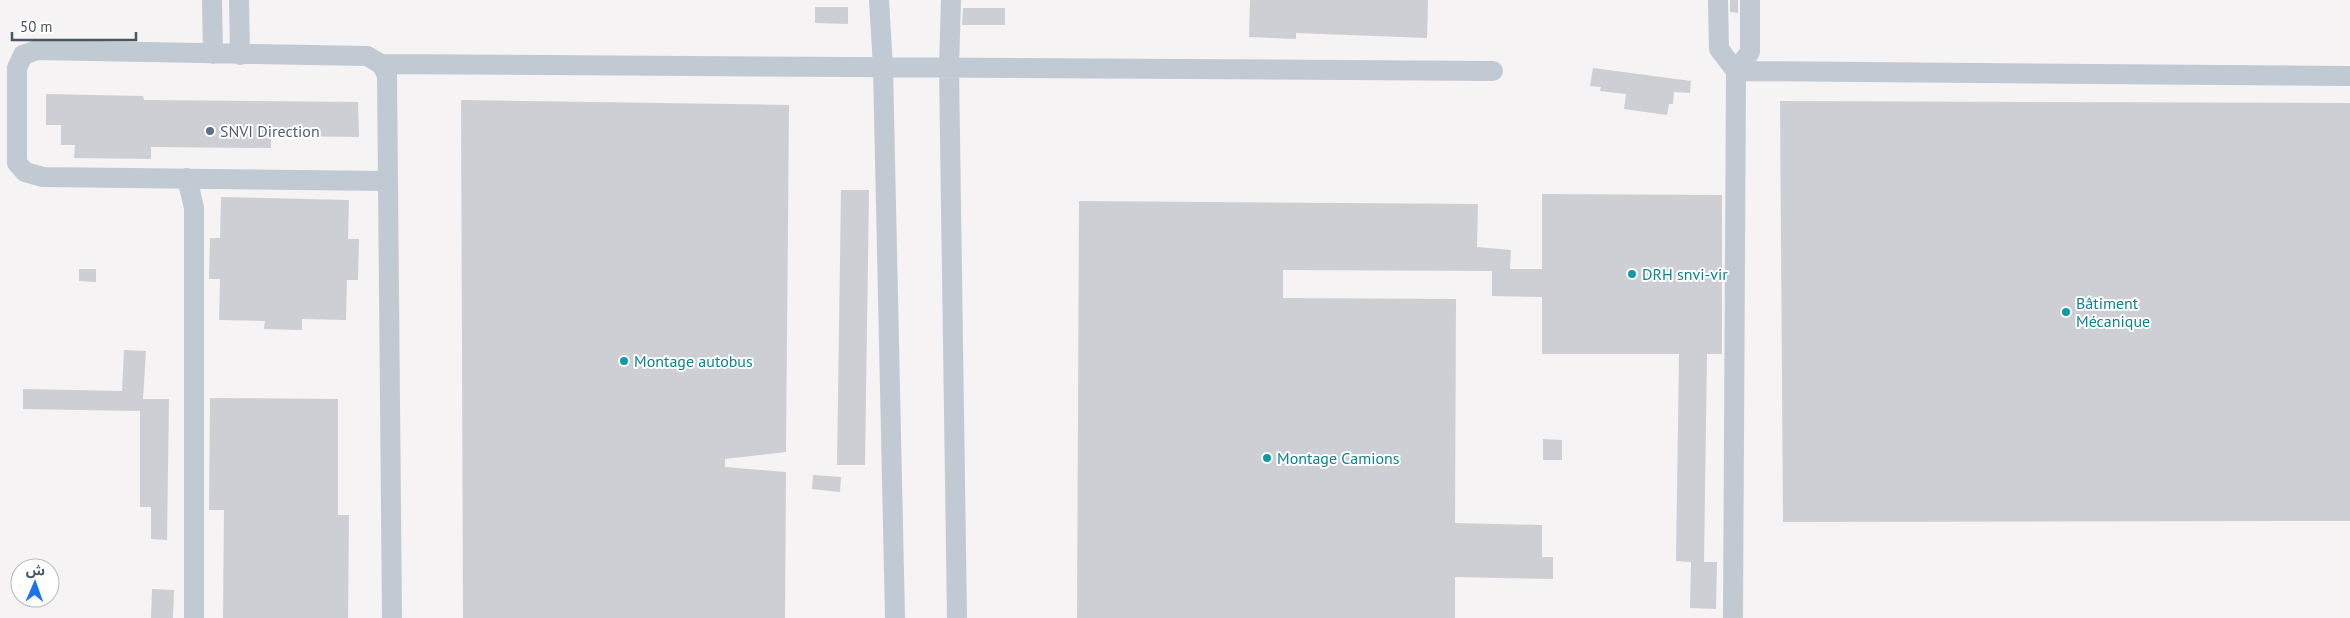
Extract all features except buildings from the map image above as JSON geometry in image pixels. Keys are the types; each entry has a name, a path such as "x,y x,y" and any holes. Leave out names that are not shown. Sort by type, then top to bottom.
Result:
{"lane":[{"path":"212,0 213,54"},
{"path":"239,0 240,55"},
{"path":"879,0 883,67 895,618"},
{"path":"951,0 949,68 958,618"},
{"path":"1718,0 1719,50 1736,71"},
{"path":"1733,618 1736,71 1750,52 1750,0"},
{"path":"388,181 43,176 25,172 16,163 17,68 23,55 37,50 367,56 381,64 388,75 392,618"},
{"path":"381,64 1493,70"},
{"path":"1736,71 2350,76"},
{"path":"187,178 194,208 194,618"}],"place":[{"name":"SNVI Direction","path":"210,131"},
{"name":"DRH snvi-vir","path":"1632,274"},
{"name":"Bâtiment Mécanique","path":"2066,312"},
{"name":"Montage autobus","path":"624,361"},
{"name":"Montage Camions","path":"1267,458"}]}
